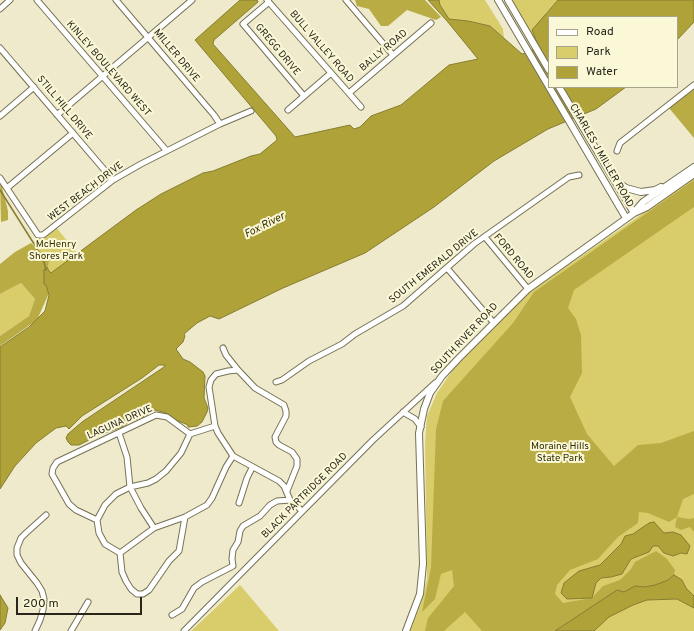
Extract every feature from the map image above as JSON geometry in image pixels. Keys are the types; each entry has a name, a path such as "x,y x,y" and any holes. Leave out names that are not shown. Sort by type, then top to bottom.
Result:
{"street":[{"path":"0,9 10,0"},
{"name":"KINLEY BOULEVARD WEST","path":"37,0 166,150"},
{"name":"MILLER DRIVE","path":"116,0 220,124"},
{"path":"57,115 192,0"},
{"path":"346,0 393,55"},
{"name":"CHARLES J MILLER ROAD","path":"498,0 548,86"},
{"path":"508,0 548,68"},
{"name":"BULL VALLEY ROAD","path":"268,1 361,107"},
{"name":"GREGG DRIVE","path":"268,1 243,24 304,96"},
{"name":"BALLY ROAD","path":"349,93 431,23"},
{"name":"STILL HILL DRIVE","path":"0,48 113,180"},
{"path":"288,110 331,73"},
{"path":"617,151 620,143 694,85"},
{"path":"0,116 34,87"},
{"name":"CHARLES J MILLER ROAD","path":"549,88 626,218"},
{"name":"CHARLES J MILLER ROAD","path":"560,88 634,213"},
{"name":"WEST BEACH DRIVE","path":"0,178 38,235 41,236 113,180 166,150 251,111"},
{"path":"7,188 73,133"},
{"name":"SOUTH RIVER ROAD","path":"634,213 643,202 694,167"},
{"name":"SOUTH RIVER ROAD","path":"406,631 420,594 423,564 419,433 424,409 430,393 442,376 493,322 528,289 626,218 647,207 694,174"},
{"name":"SOUTH EMERALD DRIVE","path":"276,382 282,380 309,361 342,344 355,334 403,306 474,244 568,177 579,175"},
{"path":"615,181 626,188 641,192 655,190 672,183"},
{"name":"FORD ROAD","path":"485,237 528,289"},
{"path":"447,268 493,322"},
{"path":"223,348 226,355 255,388 284,405 286,416 275,437 276,442 292,452 297,458 298,466 287,491"},
{"path":"238,370 216,374 211,380 209,387 215,426 233,456 252,468 279,481 287,491 290,500 302,511"},
{"name":"BLACK PARTRIDGE ROAD","path":"184,631 302,511 442,376"},
{"path":"403,412 415,419 420,427"},
{"name":"LAGUNA DRIVE","path":"96,520 76,510 70,504 52,474 53,468 57,462 156,415 167,417 190,434"},
{"path":"120,553 105,544 99,533 96,520 105,505 116,494 130,487 148,483 156,479 181,453 190,434 215,426"},
{"path":"118,433 127,458 130,487 154,528"},
{"path":"120,553 154,528 185,517 207,505 233,456"},
{"path":"239,503 247,478 252,468"},
{"path":"240,573 233,566 232,559 240,531 243,526 260,516 276,501 290,500"},
{"path":"35,631 43,610 44,600 37,582 21,563 17,555 17,548 21,538 46,515"},
{"path":"120,553 122,572 131,589 137,594 143,594 148,590 169,561 179,551 185,517"},
{"path":"172,615 182,609 194,588 202,582 233,566"},
{"path":"71,631 88,602"}],"green space":[{"path":"355,0 425,0 441,17 436,20 407,10 388,26 381,26 369,9 357,6"},
{"path":"439,0 485,0 503,29 504,38 490,26 468,21 449,19 440,5"},
{"path":"511,0 558,0 546,13 538,45 534,49 526,33 527,26"},
{"path":"694,89 694,138 669,108"},
{"name":"Moraine Hills State Park","path":"694,178 694,631 410,631 422,601 427,579 425,444 427,416 437,393 454,368 528,293"},
{"path":"694,180 694,207 574,290 568,308 576,319 581,335 582,373 570,397 587,434 614,466 638,445 661,443 694,431 694,494 683,499 677,517 669,522 648,513 639,512 638,523 618,537 598,559 570,570 557,585 555,594 563,603 592,598 603,586 620,580 631,569 635,562 656,551 667,559 675,570 674,575 668,580 645,587 635,586 624,592 617,590 555,631 482,631 465,612 444,631 425,631 428,618 454,586 452,570 441,574 435,599 422,612 431,568 436,429 443,401 513,323 534,292"},
{"path":"0,183 8,211 8,220 1,222"},
{"name":"McHenry Shores Park","path":"55,226 78,254 51,273 34,242"},
{"path":"31,243 43,254 50,255 48,266 44,270 46,285 49,293 37,320 0,346 0,336 29,316 35,299 21,283 0,294 0,264 15,252"},
{"path":"21,283 35,299 29,316 0,336 0,294"},
{"path":"677,517 689,519 694,518 694,532 690,527 681,530 675,527"},
{"path":"240,585 279,631 191,631"}],"water":[{"name":"Fox River","path":"240,0 257,0 258,2 214,40 213,44 295,137 350,125 354,129 360,127 371,116 401,105 449,65 478,59 428,0 439,0 440,5 449,19 468,21 490,26 522,54 534,49 538,45 532,30 558,0 694,0 694,22 678,39 678,16 548,16 548,88 625,88 596,109 548,129 494,161 434,207 365,253 283,288 219,319 210,316 197,323 184,334 185,336 183,342 176,349 183,359 190,362 203,372 205,376 204,398 208,408 202,422 197,426 188,427 188,425 176,420 166,413 155,410 143,417 131,421 122,427 97,436 79,445 71,445 68,442 66,438 68,434 82,422 165,365 159,365 142,378 82,416 69,429 66,426 56,428 36,443 15,466 0,489 0,347 29,327 45,311 49,295 46,285 44,284 44,270 47,267 51,273 136,210 161,194 203,173 213,171 260,154 277,140 276,136 195,40"},
{"path":"654,522 664,533 673,532 681,535 690,546 687,554 681,553 673,556 664,553 658,546 653,546 649,552 631,559 622,574 601,578 596,583 592,598 567,599 561,593 564,583 579,571 600,565 621,544 625,536 633,534 649,523"},
{"path":"674,575 682,580 686,588 694,596 694,608 677,599 647,600 609,617 594,631 555,631 617,590 624,592 635,586 645,587 655,585 668,580"},
{"path":"0,595 8,608 5,623 0,630"}],"waterway":[{"path":"0,190 36,247 44,262 46,270"}]}
